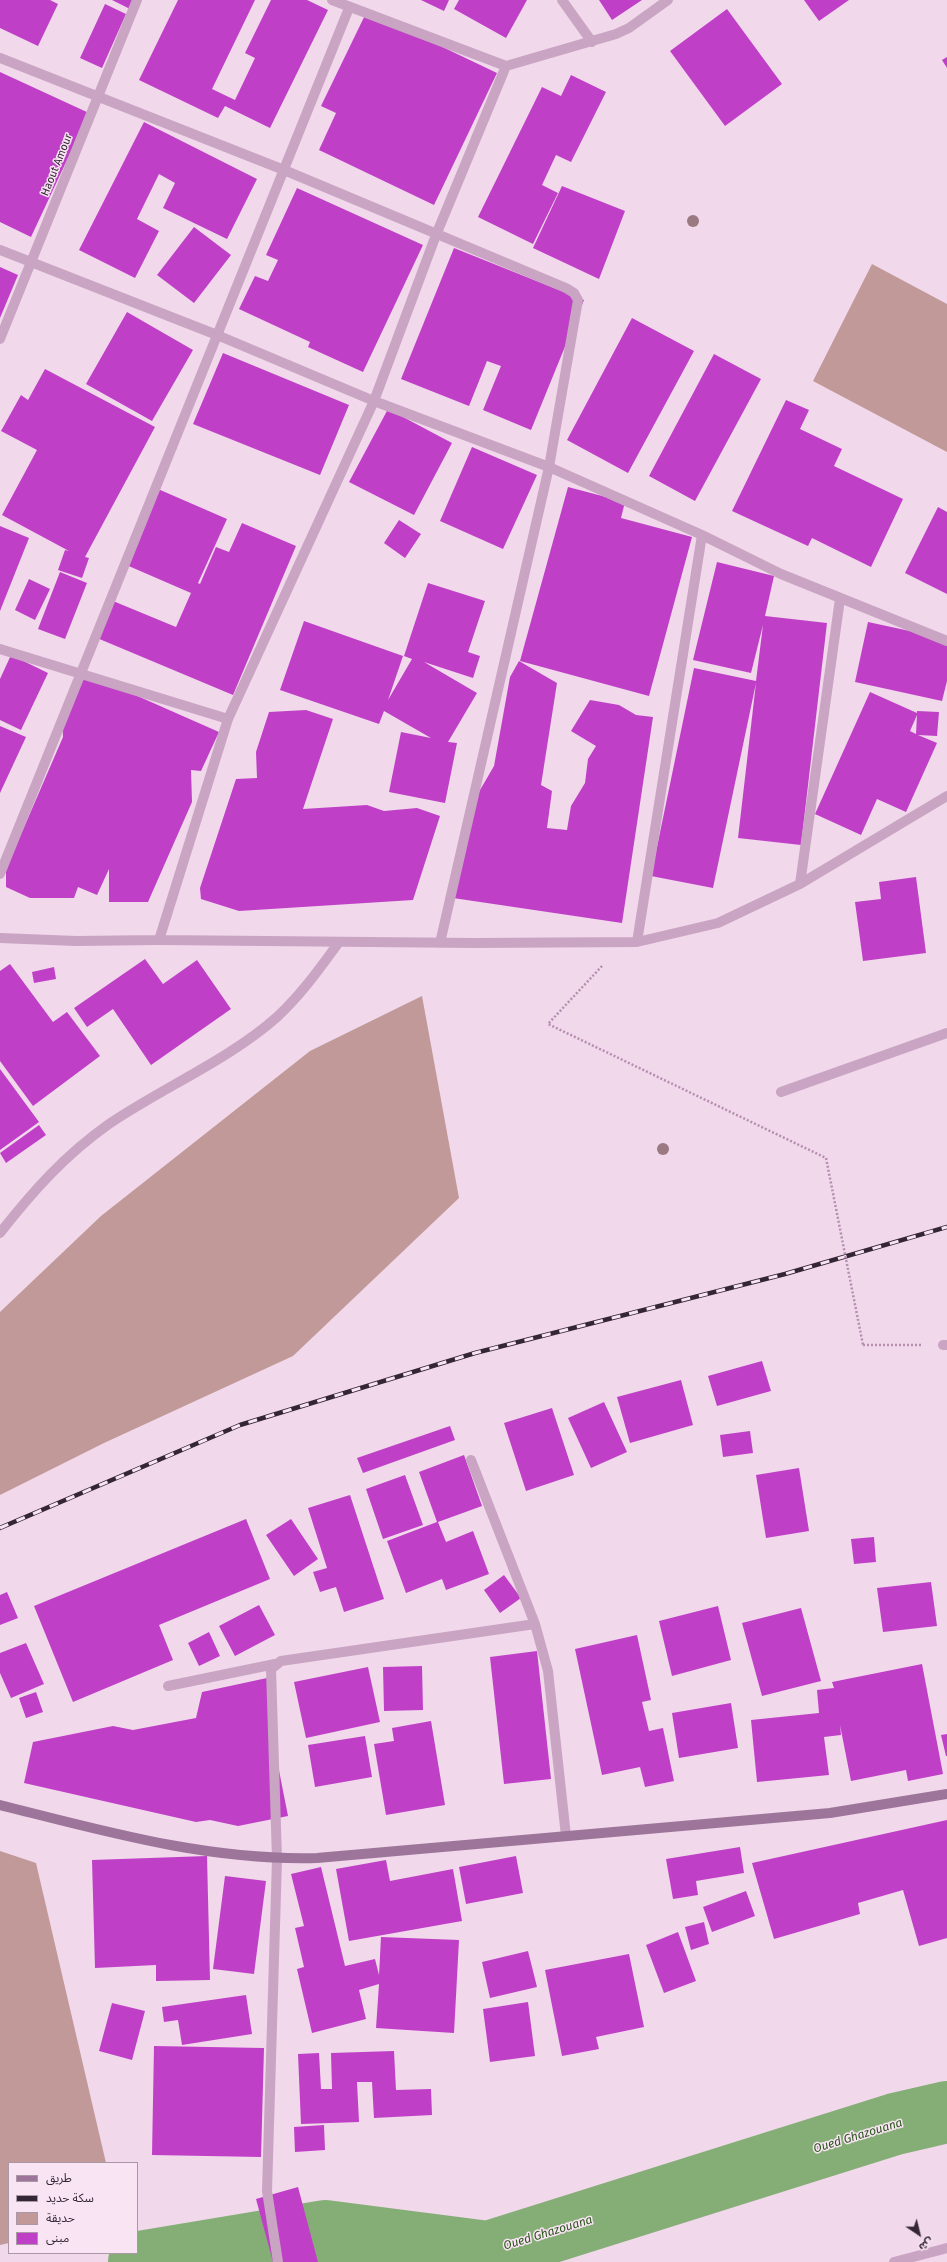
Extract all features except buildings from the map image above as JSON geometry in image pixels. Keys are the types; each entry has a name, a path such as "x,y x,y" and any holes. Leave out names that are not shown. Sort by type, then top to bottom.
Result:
{"main road":[{"path":"0,1805 151,1842 243,1856 277,1859 324,1857 830,1813 947,1794"}],"street":[{"name":"Haout Amour","path":"0,339 137,0"},
{"path":"332,0 349,8 506,66 592,42 630,28 668,0"},
{"path":"562,0 592,42"},
{"path":"0,874 349,8"},
{"path":"0,58 97,98 284,170 436,235 566,288 574,293 578,300 549,468 440,943"},
{"path":"159,940 228,719 374,401 436,235 506,66"},
{"path":"0,250 217,335 374,401 549,468 702,535 781,574 947,641"},
{"path":"637,942 702,535"},
{"path":"800,884 840,599"},
{"path":"0,649 80,675 228,719"},
{"path":"0,938 76,941 159,940 440,943 637,942 718,923 800,884 947,796"},
{"path":"0,1232 34,1189 71,1153 109,1124 243,1042 277,1017 304,990 339,942"},
{"path":"781,1092 947,1033"},
{"path":"471,1460 535,1624 548,1671 566,1836"},
{"path":"168,1686 275,1664 281,1661 535,1624"},
{"path":"275,1664 271,1669 277,1859 267,2191 278,2262"},
{"path":"894,2262 947,2248"}],"path":[{"path":"623,942 548,1024 826,1158 863,1345 945,1345"}],"green space":[{"path":"872,264 947,304 947,452 813,381"},
{"path":"422,996 459,1198 293,1356 104,1443 0,1495 0,1312 101,1216 310,1051"},
{"path":"0,1851 36,1863 106,2162 8,2162 8,2243 0,2245"}],"waterway":[{"name":"Oued Ghazouana","path":"139,2262 325,2231 488,2252 895,2124 947,2112"}],"railway":[{"path":"0,1528 240,1425 475,1353 785,1274 947,1227"}]}
